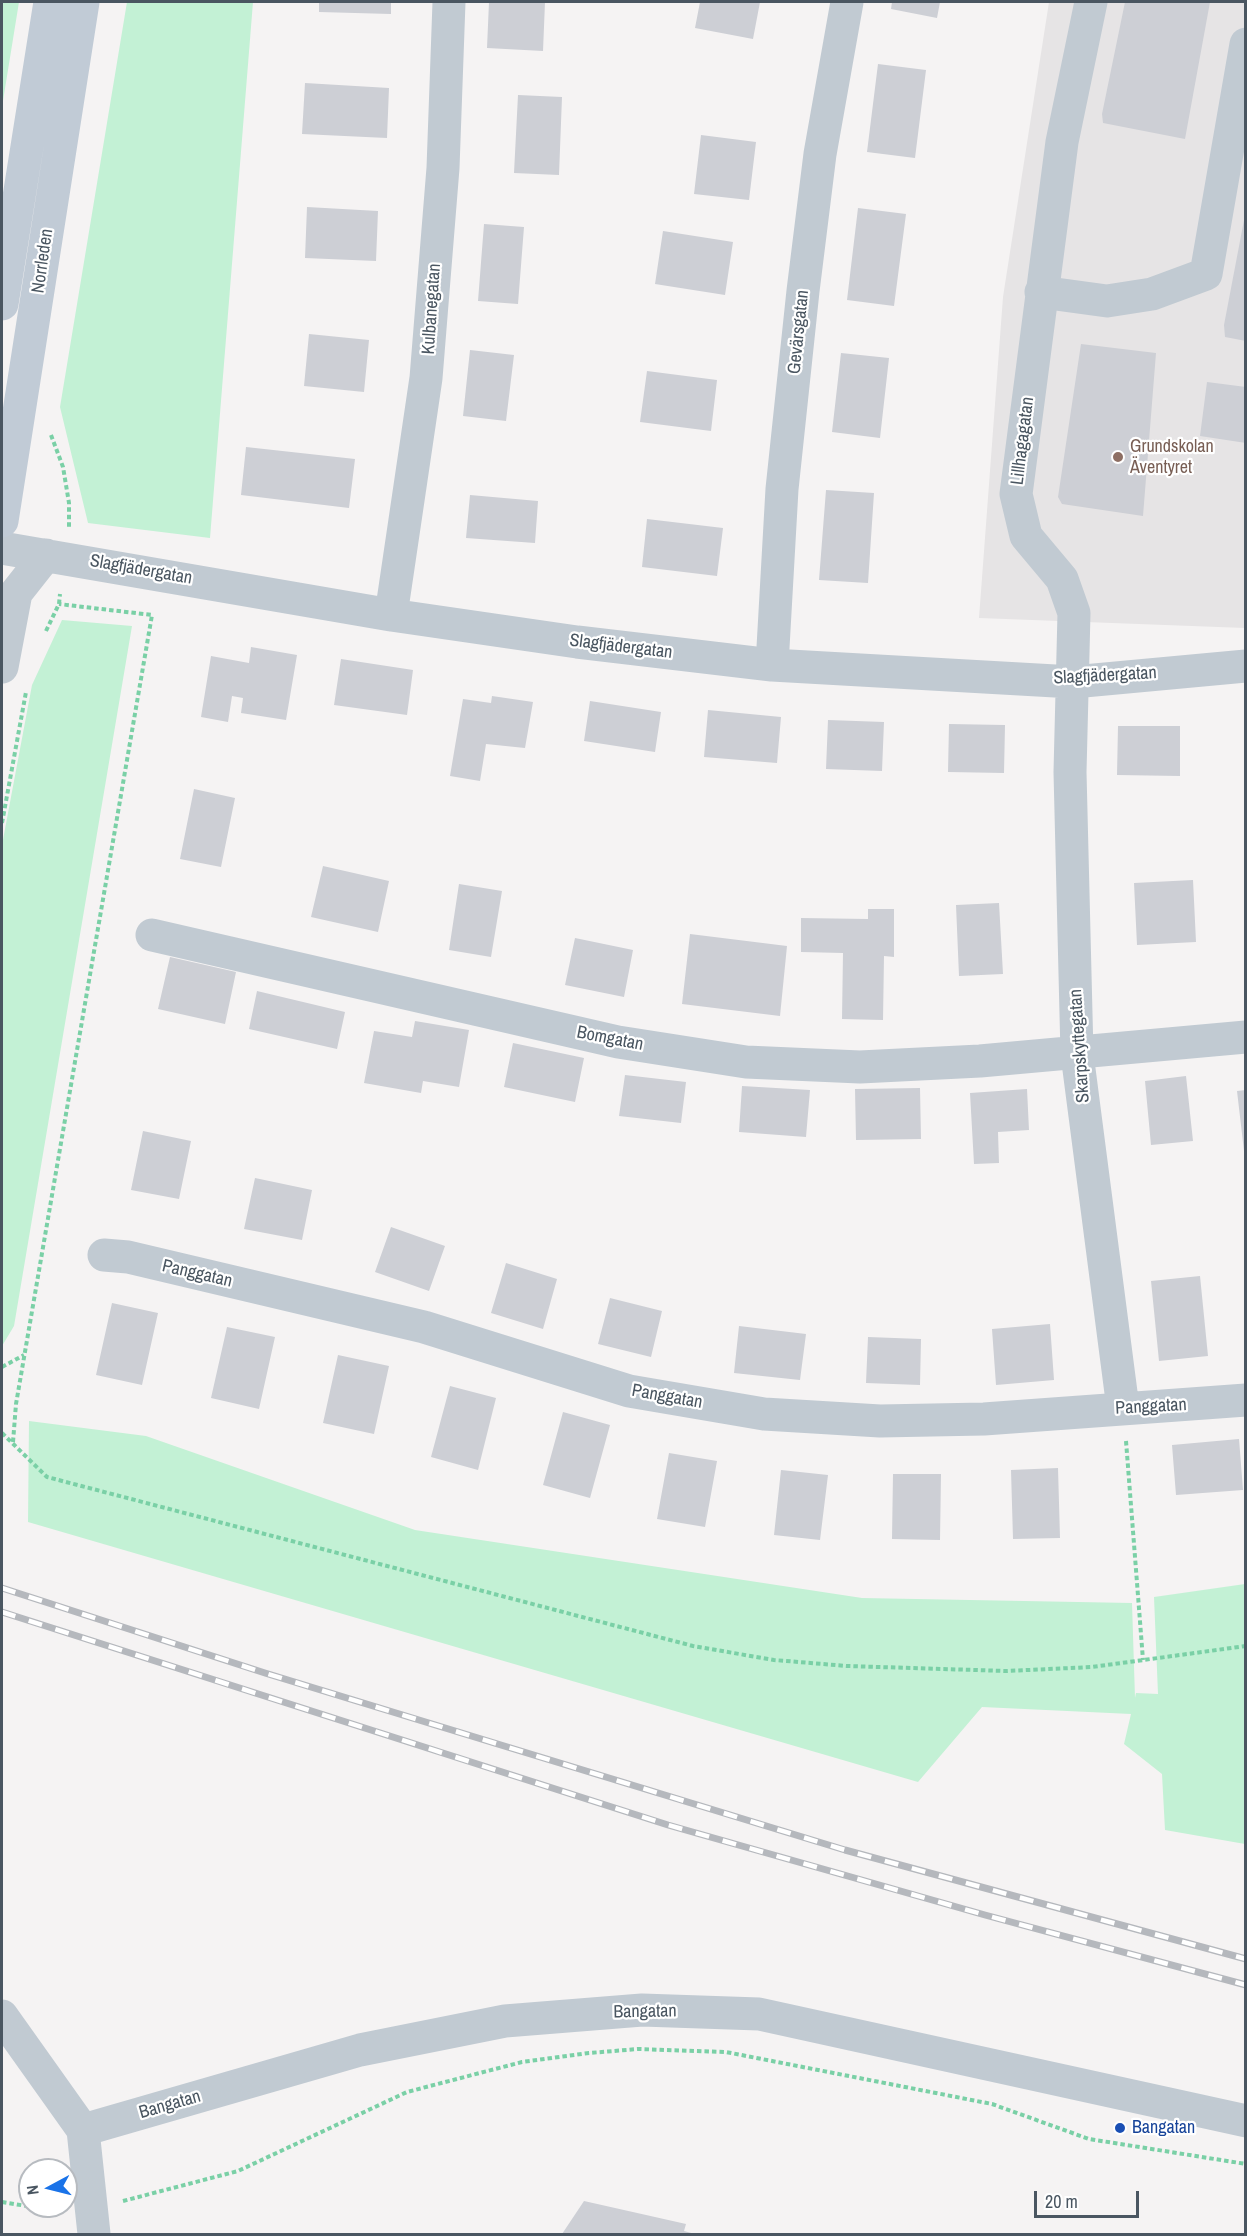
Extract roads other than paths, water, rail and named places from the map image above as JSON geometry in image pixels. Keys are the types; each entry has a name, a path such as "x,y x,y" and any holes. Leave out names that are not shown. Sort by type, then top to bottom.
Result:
{"main road":[{"name":"Norrleden","path":"2,304 50,2"},
{"name":"Norrleden","path":"2,521 83,2"}],"street":[{"name":"Kulbanegatan","path":"391,615 426,378 443,168 449,2"},
{"name":"Gevärsgatan","path":"772,665 782,489 803,291 820,154 847,2"},
{"name":"Lillhagagatan","path":"1073,682 1074,613 1062,579 1026,536 1016,494 1062,142 1091,2"},
{"path":"1041,292 1107,302 1152,294 1206,274 1245,44"},
{"name":"Slagfjädergatan","path":"2,548 391,615 577,642 772,665 1073,682 1245,666"},
{"path":"15,675 16,593 56,556"},
{"name":"Skarpskyttegatan","path":"1073,682 1070,772 1077,1054 1123,1408"},
{"name":"Bomgatan","path":"152,935 618,1042 746,1062 860,1067 1077,1054"},
{"path":"1077,1054 1245,1037"},
{"name":"Panggatan","path":"104,1255 128,1257 424,1327 629,1391 764,1414 891,1421 984,1419 1245,1400"},
{"name":"Bangatan","path":"83,2130 360,2050 505,2021 642,2010 759,2014 1245,2121"},
{"path":"2,2016 83,2130 93,2220"}],"railway":[{"path":"2,1588 265,1673 845,1850 1246,1959"},
{"path":"2,1612 668,1825 985,1915 1246,1985"}],"place":[{"name":"Grundskolan Äventyret","path":"1118,457"},
{"name":"Bangatan","path":"1120,2128"}]}
